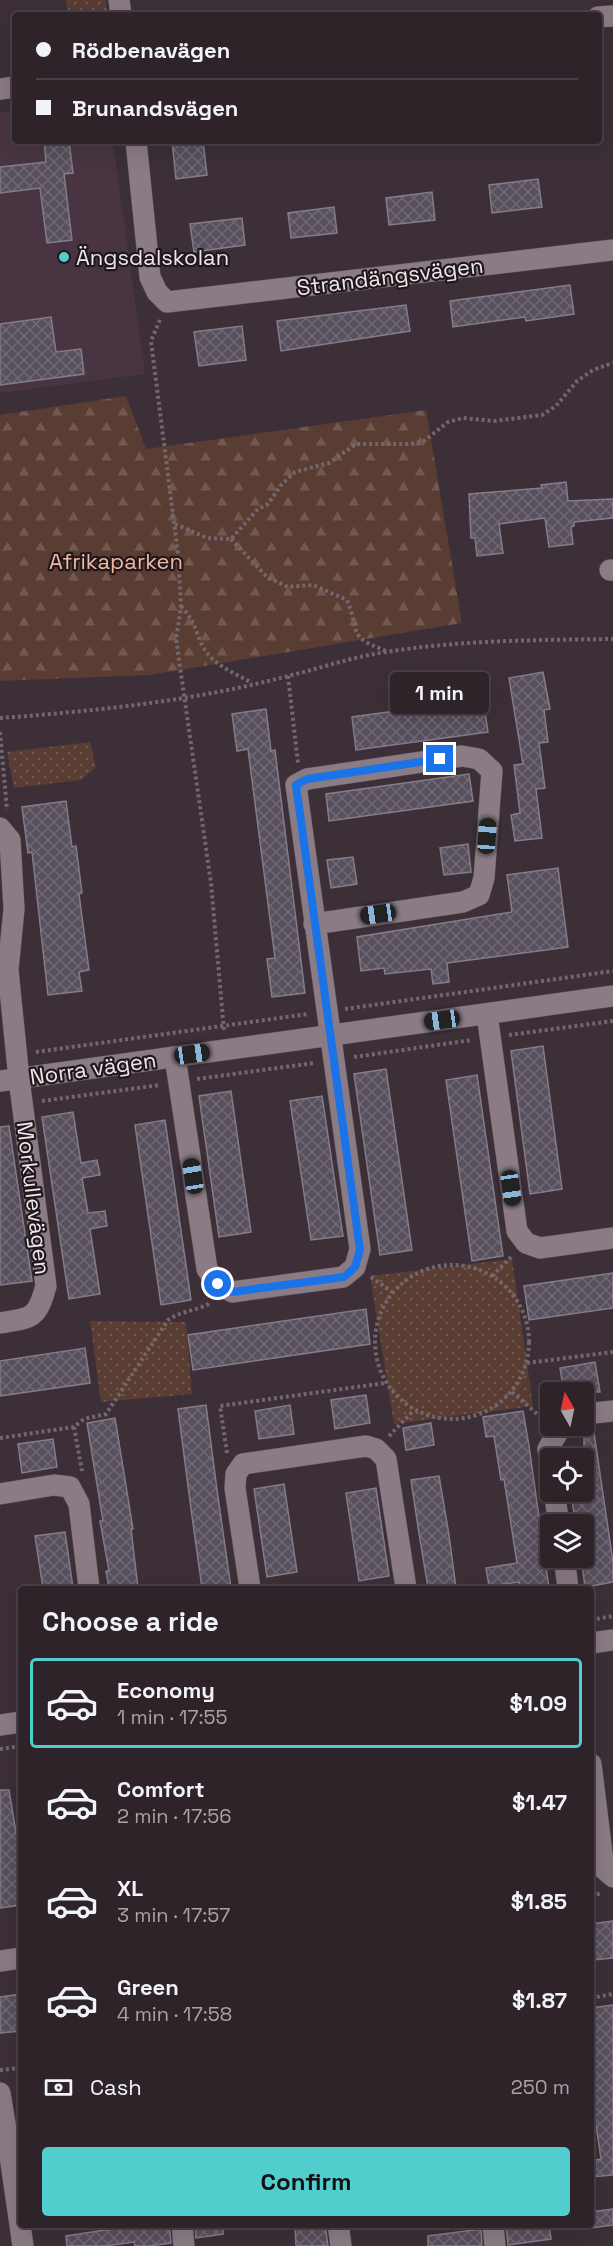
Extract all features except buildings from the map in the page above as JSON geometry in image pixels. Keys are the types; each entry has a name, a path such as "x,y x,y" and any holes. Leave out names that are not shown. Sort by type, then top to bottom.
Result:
{"street":[{"path":"136,144 150,277 157,292 167,302"},
{"name":"Strandängsvägen","path":"167,302 613,250"},
{"path":"175,1057 207,1269 218,1284 232,1292 344,1277 355,1267 360,1250 314,924 296,785 307,779 462,756 479,759 492,771 484,878 479,895 463,902 314,924"},
{"name":"Morkullevägen","path":"0,1323 28,1318 40,1310 46,1286 22,1104 10,1080 4,970 14,909 5,834"},
{"name":"Norra vägen","path":"10,1080 613,996"},
{"path":"487,1014 517,1231 526,1243 540,1248 613,1238"},
{"path":"594,1413 613,1411"},
{"path":"250,1586 235,1488 236,1474 243,1464 366,1446 376,1449 386,1459 406,1586"},
{"path":"0,1494 54,1485 70,1487 79,1504 89,1586"},
{"path":"565,1568 568,1586"},
{"path":"594,1643 613,1640"},
{"path":"0,1725 18,1722"},
{"path":"594,1788 604,1869 613,1876"},
{"path":"0,1961 18,1958"},
{"path":"0,2093 14,2141 18,2188"},
{"path":"21,2228 23,2246"},
{"path":"182,2228 184,2246"},
{"path":"339,2228 341,2246"},
{"path":"493,2228 495,2246"}],"path":[{"path":"167,302 151,341 175,524 181,606 176,639 211,884 225,1050"},
{"path":"231,540 258,509 268,504 281,485 295,472 329,463 357,444 411,444 424,441 448,422 463,418 494,421 542,415 556,406 577,381 593,370 613,363"},
{"path":"175,524 207,538 231,540 267,577 288,587 313,585 347,600 353,616 355,633 364,642 386,652"},
{"path":"181,606 194,621 204,647 217,664 252,683"},
{"path":"0,718 96,711 184,697 288,676 320,666 386,652 500,641 613,639"},
{"path":"288,676 298,760 296,785"},
{"path":"0,732 5,834"},
{"path":"22,1104 613,1021"},
{"path":"492,1276 526,1243"},
{"path":"439,1265 467,1266 492,1276 512,1292 525,1313 530,1338 527,1363 512,1392 484,1414 448,1420 414,1410 398,1398 385,1383 374,1352 377,1321 392,1292 413,1275 439,1265"},
{"path":"355,1267 392,1292"},
{"path":"0,1438 74,1427 84,1419 106,1414 168,1320 175,1315 198,1310 232,1292"},
{"path":"527,1363 613,1352"},
{"path":"243,1464 226,1453 220,1406 385,1383"},
{"path":"512,1392 540,1414"},
{"path":"376,1449 414,1410"},
{"path":"70,1487 83,1474 74,1427"},
{"path":"594,1619 613,1616"},
{"path":"0,1749 18,1746"},
{"path":"594,1997 613,1994"},
{"path":"0,2070 18,2068"}],"shaded area":[{"name":"Ängsdalskolan","path":"12,110 12,144 113,144 145,374 0,393 0,112"}],"green space":[{"path":"66,0 106,0 108,12 68,12"},
{"name":"Afrikaparken","path":"126,396 146,449 426,410 462,623 150,675 0,681 0,415"},
{"path":"90,742 96,767 81,780 14,788 7,752"},
{"path":"512,1259 533,1406 394,1424 370,1276"},
{"path":"90,1321 186,1322 192,1394 101,1402"}],"place":[{"name":"Ängsdalskolan","path":"64,257"}],"route":[{"path":"218,1284 232,1292 344,1277 355,1267 360,1250 296,785 307,779 440,759"}]}
